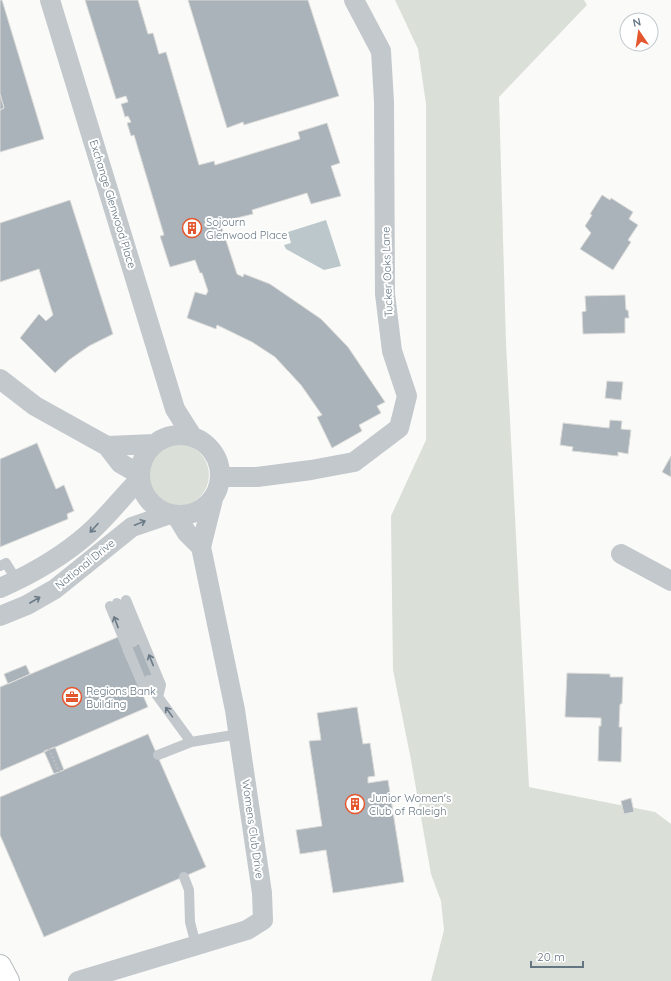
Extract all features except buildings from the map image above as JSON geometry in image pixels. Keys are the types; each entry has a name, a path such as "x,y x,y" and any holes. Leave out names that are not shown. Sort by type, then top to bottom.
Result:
{"main road":[{"path":"0,966 8,981"}],"street":[{"name":"Exchange Glenwood Place","path":"50,0 175,409 192,436"},
{"name":"Tucker Oaks Lane","path":"220,477 257,477 312,470 354,462 399,428 407,396 392,351 386,294 384,102 381,51 354,0"},
{"path":"0,379 35,406 107,446 120,463 140,476"},
{"path":"107,446 159,441 179,434 192,436 204,442 213,452 219,463 220,477 218,488 212,498 205,506 196,511 186,515 173,514 158,509 149,501 143,491 140,476 144,457 159,441 175,409"},
{"name":"National Drive","path":"8,584 61,556 90,533 140,476"},
{"name":"Womens Club Drive","path":"78,981 247,930 263,920 262,893 239,734 202,547 212,498"},
{"path":"173,514 187,533 202,547"},
{"name":"National Drive","path":"0,616 27,605 55,589 132,527 173,514"},
{"path":"621,554 671,581"}],"lane":[{"path":"0,566 6,563 8,584"},
{"path":"117,603 133,642"},
{"path":"117,603 161,685 156,693"},
{"path":"117,603 144,688 156,693"},
{"path":"149,680 156,693 191,742"},
{"path":"158,755 191,742 239,734"},
{"path":"184,877 189,890 190,922 196,945"}],"path":[{"path":"49,749 59,772"}],"shaded area":[{"path":"395,0 584,0 587,5 499,97 506,343 529,787 655,812 671,824 671,981 431,981 444,930 441,901 431,874 411,760 393,670 391,516 426,440 426,104 418,49"},
{"path":"326,220 341,266 324,270 286,249 284,245 291,243 288,232"},
{"path":"178,444 190,446 200,453 207,463 209,475 207,487 200,497 190,504 178,506 166,504 156,497 149,487 147,475 149,463 156,453 166,446"}],"place":[{"name":"Sojourn Glenwood Place","path":"192,228"},
{"name":"Regions Bank Building","path":"72,697"},
{"name":"Junior Women's Club of Raleigh","path":"355,804"}]}
